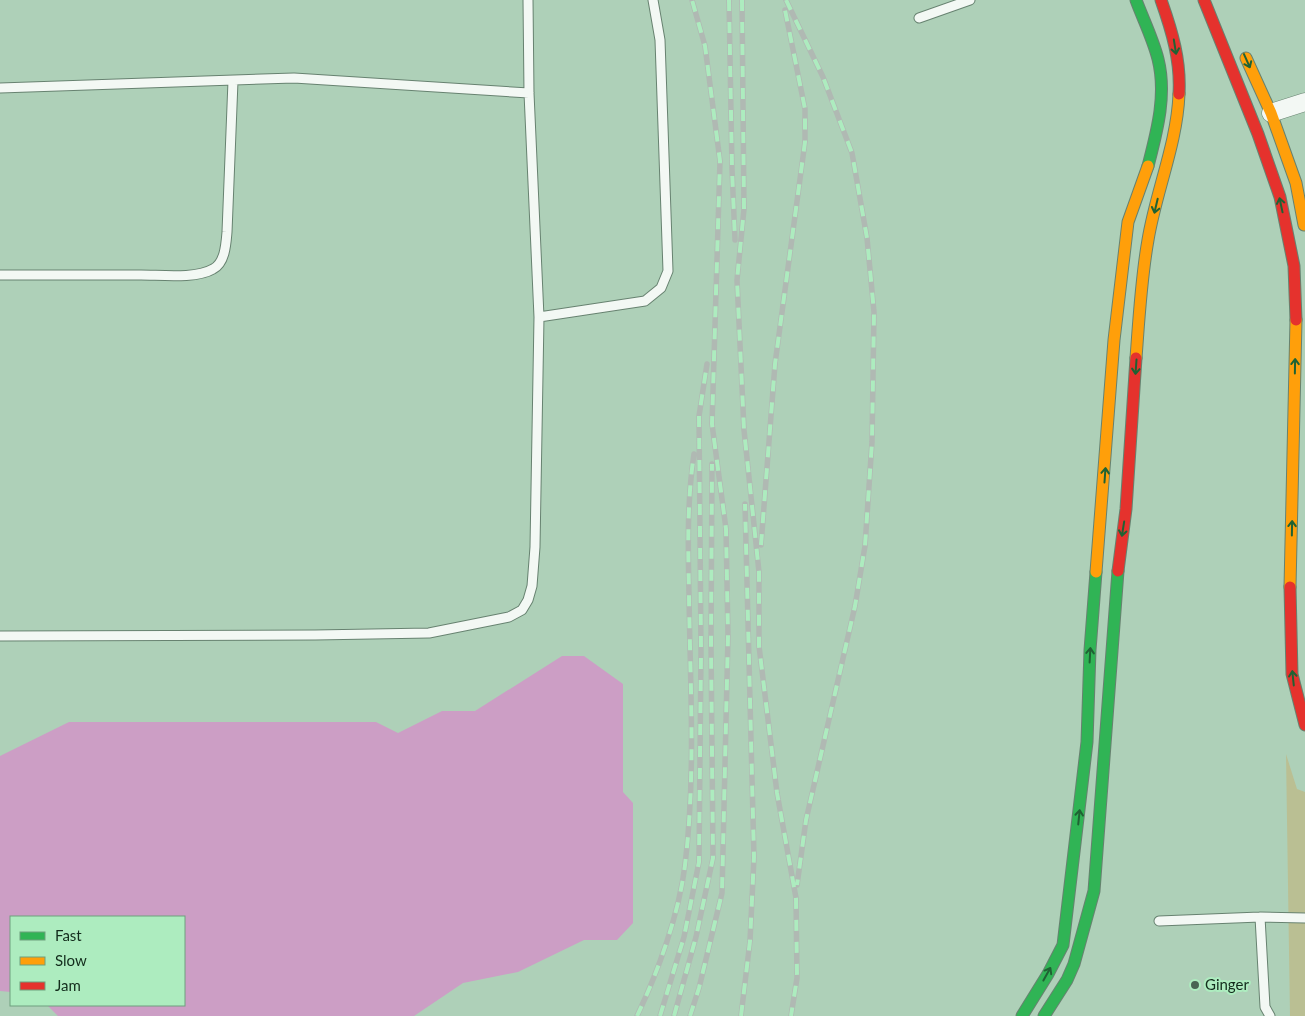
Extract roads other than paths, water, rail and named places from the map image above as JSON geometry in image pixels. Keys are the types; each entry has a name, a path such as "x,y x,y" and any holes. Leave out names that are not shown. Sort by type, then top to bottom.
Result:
{"street":[{"path":"1022,1016 1048,974 1062,945 1087,742 1090,650 1114,340 1128,222 1146,173 1162,101 1162,83 1158,58 1136,0"},
{"path":"1044,1016 1067,980 1074,964 1094,891 1116,586 1126,509 1142,292 1148,239 1178,117 1180,78 1173,35 1161,0"},
{"path":"1204,0 1258,134 1280,197 1294,266 1296,321 1291,634 1294,690 1305,725"},
{"path":"1240,44 1271,113 1296,183 1305,240"},
{"path":"1271,113 1305,102"},
{"path":"1159,121 1178,117"},
{"path":"1070,892 1094,891"}],"lane":[{"path":"0,636 429,633 509,617 522,610 528,600 532,586 535,547 539,316 529,93 528,0"},
{"path":"539,316 645,301 661,288 668,271 660,40 653,0"},
{"path":"919,18 970,0"},
{"path":"0,88 294,78 529,93"},
{"path":"0,275 165,275 199,274 214,269 221,261 226,240 233,81"},
{"path":"1159,921 1260,917 1305,918"},
{"path":"1260,917 1265,1007 1270,1016"}],"railway":[{"path":"690,1016 699,988 722,893 728,636 726,529 712,424 720,161 705,46 692,0"},
{"path":"729,0 735,240"},
{"path":"742,0 744,209 737,280 744,430 759,572 759,646 777,793 796,898 797,978 791,1016"},
{"path":"786,0 823,77 852,153 867,238 874,312 872,442 865,546 855,606 806,820 797,885"},
{"path":"761,545 775,364 805,142 805,109 785,10"},
{"path":"660,1016 684,937 699,862 701,652 699,416 707,364"},
{"path":"637,1016 653,981 667,942 678,903 685,865 691,763 688,541 690,489 694,454"},
{"path":"674,1016 696,937 713,858 712,464"},
{"path":"741,1016 750,941 754,857 745,504"}],"place":[{"name":"Ginger","path":"1195,985"}]}
